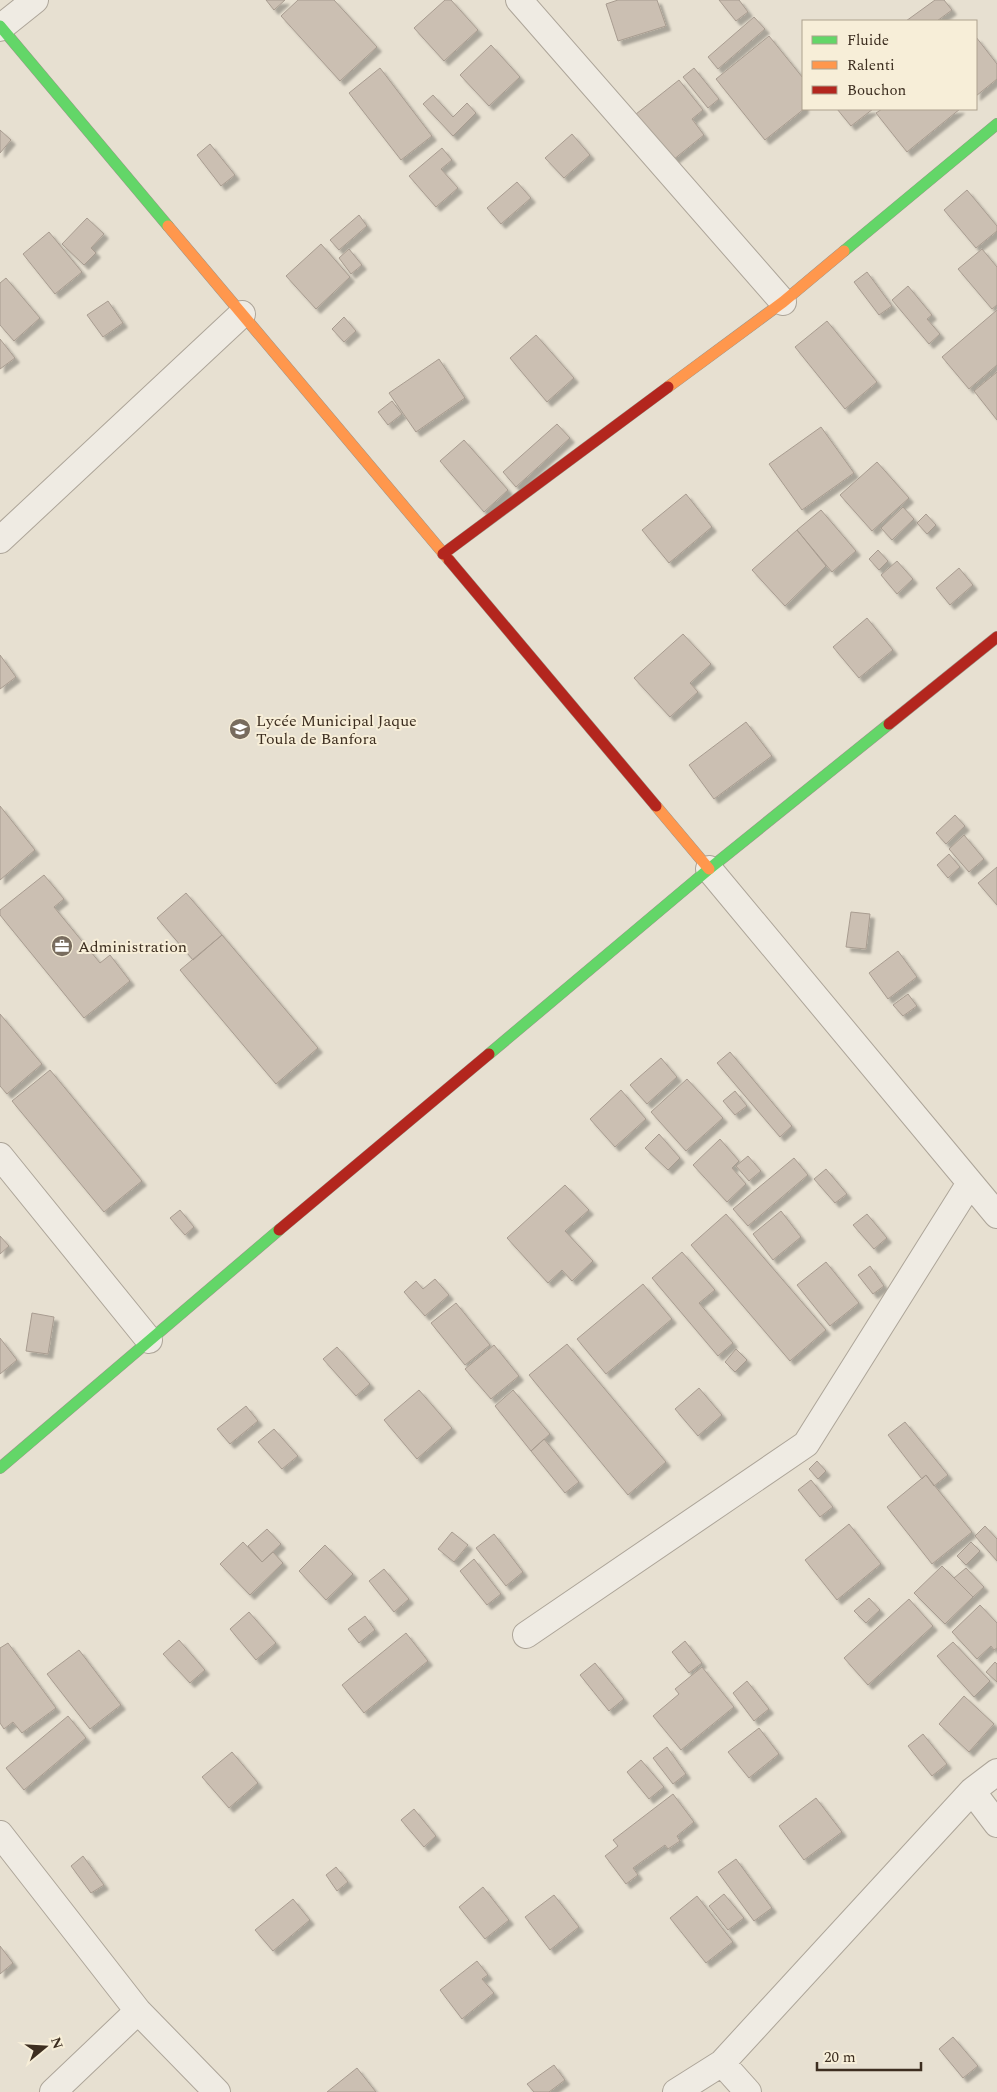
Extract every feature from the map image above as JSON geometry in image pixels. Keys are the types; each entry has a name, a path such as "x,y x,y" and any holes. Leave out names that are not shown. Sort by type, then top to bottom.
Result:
{"street":[{"path":"36,0 0,27 709,869 997,1216"},
{"path":"519,0 783,302"},
{"path":"443,554 783,302 997,124"},
{"path":"0,540 242,314"},
{"path":"0,1468 149,1340 709,869 997,637"},
{"path":"0,1156 149,1340"},
{"path":"526,1635 806,1444 970,1183"},
{"path":"676,2092 722,2063 972,1791 997,1772"},
{"path":"972,1791 997,1824"},
{"path":"0,1834 138,2011 217,2092"},
{"path":"53,2092 138,2011"},
{"path":"722,2063 748,2092"}],"building":[{"path":"266,0 285,0 274,10"},
{"path":"298,0 334,0 377,47 340,81 281,16"},
{"path":"445,0 451,0 478,30 444,61 414,28"},
{"path":"618,0 657,0 666,26 618,41 606,4"},
{"path":"719,0 739,0 748,12 736,21"},
{"path":"935,0 944,0 952,10 938,20 907,20"},
{"path":"754,17 765,29 718,69 708,57"},
{"path":"769,36 802,77 803,110 765,140 716,79"},
{"path":"977,38 997,64 997,79 977,95"},
{"path":"491,45 520,77 489,106 460,75"},
{"path":"380,68 432,136 401,160 349,93"},
{"path":"694,68 719,99 708,108 683,77"},
{"path":"679,80 703,110 692,119 704,135 673,160 636,114"},
{"path":"433,95 453,117 467,103 476,113 453,136 423,104"},
{"path":"838,110 872,110 851,126"},
{"path":"880,110 959,110 907,152 876,113"},
{"path":"0,130 11,140 0,153"},
{"path":"572,134 590,155 564,178 545,158"},
{"path":"210,144 235,175 221,186 197,155"},
{"path":"442,148 452,160 441,169 458,188 436,207 409,176"},
{"path":"517,182 531,198 501,224 487,208"},
{"path":"967,190 997,226 997,231 976,248 944,210"},
{"path":"359,215 367,226 339,250 330,240"},
{"path":"87,218 104,234 91,248 96,253 84,265 62,244"},
{"path":"49,232 82,272 55,294 23,254"},
{"path":"321,244 350,277 316,309 286,276"},
{"path":"349,249 362,265 351,274 339,258"},
{"path":"982,249 997,267 997,305 992,309 958,269"},
{"path":"867,272 892,306 879,315 854,282"},
{"path":"6,278 40,318 14,341 0,325 0,283"},
{"path":"908,286 932,315 927,319 940,334 929,344 892,300"},
{"path":"108,301 123,323 103,337 87,315"},
{"path":"997,310 997,365 969,389 942,357"},
{"path":"344,317 356,331 344,342 332,329"},
{"path":"827,321 877,382 845,409 795,347"},
{"path":"536,335 574,378 547,402 510,358"},
{"path":"0,339 15,358 0,369"},
{"path":"439,359 465,398 416,432 389,393"},
{"path":"997,372 997,420 974,391"},
{"path":"392,401 402,414 388,425 378,412"},
{"path":"557,424 570,438 516,487 503,472"},
{"path":"821,427 854,473 802,510 769,464"},
{"path":"464,440 508,490 484,512 440,461"},
{"path":"877,462 909,498 872,531 840,495"},
{"path":"686,494 712,527 669,563 642,530"},
{"path":"903,507 914,519 892,540 881,528"},
{"path":"821,510 856,551 832,572 797,530"},
{"path":"926,514 936,525 927,534 917,523"},
{"path":"797,530 826,566 785,606 752,570"},
{"path":"878,550 888,561 879,570 869,559"},
{"path":"897,561 913,579 897,594 881,575"},
{"path":"959,568 973,585 950,605 936,588"},
{"path":"867,618 893,650 859,678 833,647"},
{"path":"683,634 711,664 690,683 698,692 670,717 634,678"},
{"path":"0,655 16,677 0,689"},
{"path":"746,722 772,756 714,799 689,765"},
{"path":"0,806 35,850 0,880"},
{"path":"955,815 965,826 946,844 936,833"},
{"path":"964,835 984,859 969,872 949,849"},
{"path":"949,854 960,867 948,878 937,865"},
{"path":"997,867 997,905 978,883"},
{"path":"44,875 64,899 54,907 100,963 110,955 130,981 84,1018 0,915 0,910"},
{"path":"186,893 222,935 193,960 157,918"},
{"path":"851,912 870,914 866,949 846,947"},
{"path":"222,935 318,1048 276,1084 180,970"},
{"path":"898,951 917,977 888,999 869,973"},
{"path":"908,994 917,1006 903,1016 893,1005"},
{"path":"0,1014 42,1064 7,1094 0,1086"},
{"path":"730,1052 792,1126 780,1137 717,1063"},
{"path":"661,1058 677,1077 647,1104 630,1085"},
{"path":"50,1070 142,1181 104,1212 12,1101"},
{"path":"687,1079 723,1118 686,1151 651,1112"},
{"path":"621,1090 646,1119 615,1147 590,1119"},
{"path":"735,1091 747,1106 735,1115 723,1101"},
{"path":"659,1134 680,1158 668,1170 645,1148"},
{"path":"720,1139 739,1161 732,1168 746,1184 727,1202 693,1165"},
{"path":"748,1156 761,1171 749,1181 736,1166"},
{"path":"794,1158 808,1175 748,1226 733,1209"},
{"path":"826,1169 847,1194 835,1203 814,1179"},
{"path":"565,1185 589,1210 565,1231 593,1261 572,1281 562,1270 548,1283 507,1238"},
{"path":"180,1210 194,1227 185,1235 170,1218"},
{"path":"781,1211 801,1237 773,1260 753,1234"},
{"path":"726,1214 826,1330 790,1361 691,1245"},
{"path":"867,1214 887,1238 874,1249 853,1225"},
{"path":"0,1236 9,1246 0,1254"},
{"path":"682,1252 715,1290 699,1303 733,1343 718,1356 652,1278"},
{"path":"826,1262 859,1303 830,1326 797,1285"},
{"path":"870,1266 884,1286 873,1294 858,1275"},
{"path":"435,1279 449,1295 425,1316 404,1292 416,1281 423,1289"},
{"path":"643,1284 672,1319 606,1374 577,1339"},
{"path":"456,1303 490,1345 465,1365 431,1323"},
{"path":"32,1313 54,1317 48,1354 26,1351"},
{"path":"0,1338 17,1360 0,1374"},
{"path":"567,1344 666,1462 628,1495 529,1375"},
{"path":"494,1345 519,1376 491,1399 465,1369"},
{"path":"337,1347 370,1384 356,1396 323,1359"},
{"path":"736,1349 747,1360 735,1372 725,1362"},
{"path":"699,1388 722,1415 698,1436 675,1409"},
{"path":"419,1390 452,1428 417,1459 384,1420"},
{"path":"513,1390 550,1434 531,1451 495,1406"},
{"path":"246,1406 258,1421 230,1444 217,1429"},
{"path":"905,1422 948,1475 934,1486 926,1475 922,1479 888,1435"},
{"path":"274,1429 298,1456 282,1469 258,1442"},
{"path":"544,1439 579,1482 565,1493 531,1451"},
{"path":"817,1461 826,1471 818,1479 809,1469"},
{"path":"926,1475 972,1532 932,1564 887,1507"},
{"path":"811,1480 833,1507 820,1517 798,1490"},
{"path":"849,1524 881,1564 837,1600 805,1560"},
{"path":"985,1526 997,1539 997,1561 975,1536"},
{"path":"267,1529 281,1544 262,1562 248,1546"},
{"path":"452,1532 468,1545 454,1562 438,1549"},
{"path":"494,1534 523,1572 506,1586 476,1548"},
{"path":"243,1542 262,1562 273,1552 283,1563 250,1595 220,1564"},
{"path":"971,1542 980,1551 966,1565 957,1556"},
{"path":"325,1545 353,1574 326,1600 299,1571"},
{"path":"474,1559 501,1594 487,1605 460,1571"},
{"path":"942,1566 973,1597 945,1624 914,1593"},
{"path":"966,1568 984,1587 973,1597 954,1578"},
{"path":"384,1569 409,1599 394,1612 369,1581"},
{"path":"869,1598 880,1610 866,1623 854,1611"},
{"path":"909,1599 933,1626 868,1685 844,1658"},
{"path":"980,1605 997,1623 997,1648 994,1650 991,1646 977,1659 952,1632"},
{"path":"249,1612 276,1643 256,1660 230,1629"},
{"path":"365,1616 375,1630 359,1643 348,1629"},
{"path":"406,1633 428,1661 364,1713 342,1685"},
{"path":"179,1640 205,1670 190,1683 163,1654"},
{"path":"685,1641 702,1663 689,1673 672,1652"},
{"path":"953,1642 990,1681 974,1697 937,1656"},
{"path":"8,1643 56,1708 22,1733 13,1722 4,1729 0,1723 0,1648"},
{"path":"79,1650 121,1705 90,1729 47,1674"},
{"path":"995,1662 997,1664 997,1682 986,1672"},
{"path":"595,1663 624,1699 609,1711 580,1675"},
{"path":"702,1667 734,1707 681,1750 653,1716 679,1694 675,1689"},
{"path":"747,1681 769,1709 754,1721 733,1693"},
{"path":"964,1696 994,1724 969,1752 939,1724"},
{"path":"68,1716 86,1738 24,1790 6,1768"},
{"path":"759,1728 779,1754 749,1778 728,1752"},
{"path":"923,1734 947,1764 932,1776 908,1746"},
{"path":"667,1747 686,1774 673,1784 653,1758"},
{"path":"232,1752 258,1783 229,1808 202,1777"},
{"path":"641,1760 664,1787 649,1799 627,1772"},
{"path":"673,1794 694,1822 677,1836 680,1841 668,1849 665,1845 633,1868 638,1875 626,1884 605,1856 618,1846 613,1840"},
{"path":"816,1798 842,1832 804,1860 779,1826"},
{"path":"414,1809 436,1836 424,1847 401,1820"},
{"path":"83,1856 104,1885 91,1893 71,1866"},
{"path":"736,1859 772,1908 754,1921 718,1872"},
{"path":"336,1867 348,1882 337,1891 326,1875"},
{"path":"483,1887 509,1920 485,1939 459,1907"},
{"path":"724,1894 744,1918 728,1930 709,1906"},
{"path":"554,1895 579,1927 550,1950 525,1917"},
{"path":"697,1896 733,1942 706,1963 670,1918"},
{"path":"293,1899 310,1920 273,1951 255,1930"},
{"path":"0,1946 13,1963 0,1974"},
{"path":"477,1961 488,1975 482,1979 494,1993 462,2019 440,1990"},
{"path":"953,2037 978,2066 963,2078 939,2049"},
{"path":"554,2065 565,2080 549,2092 534,2092 527,2084"},
{"path":"357,2068 376,2092 327,2092"}],"traffic: fast":[{"path":"0,26 168,226"},
{"path":"844,251 997,124"},
{"path":"489,1054 709,869 889,724"},
{"path":"0,1468 279,1230"}],"traffic: slow":[{"path":"168,226 449,560"},
{"path":"668,387 783,302 844,251"},
{"path":"656,806 709,869"}],"traffic: jam":[{"path":"443,554 668,387"},
{"path":"449,560 656,806"},
{"path":"889,724 997,637"},
{"path":"279,1230 489,1054"}],"place":[{"name":"Lycée Municipal Jaque Toula de Banfora","path":"240,729"},
{"name":"Administration","path":"62,946"}]}
